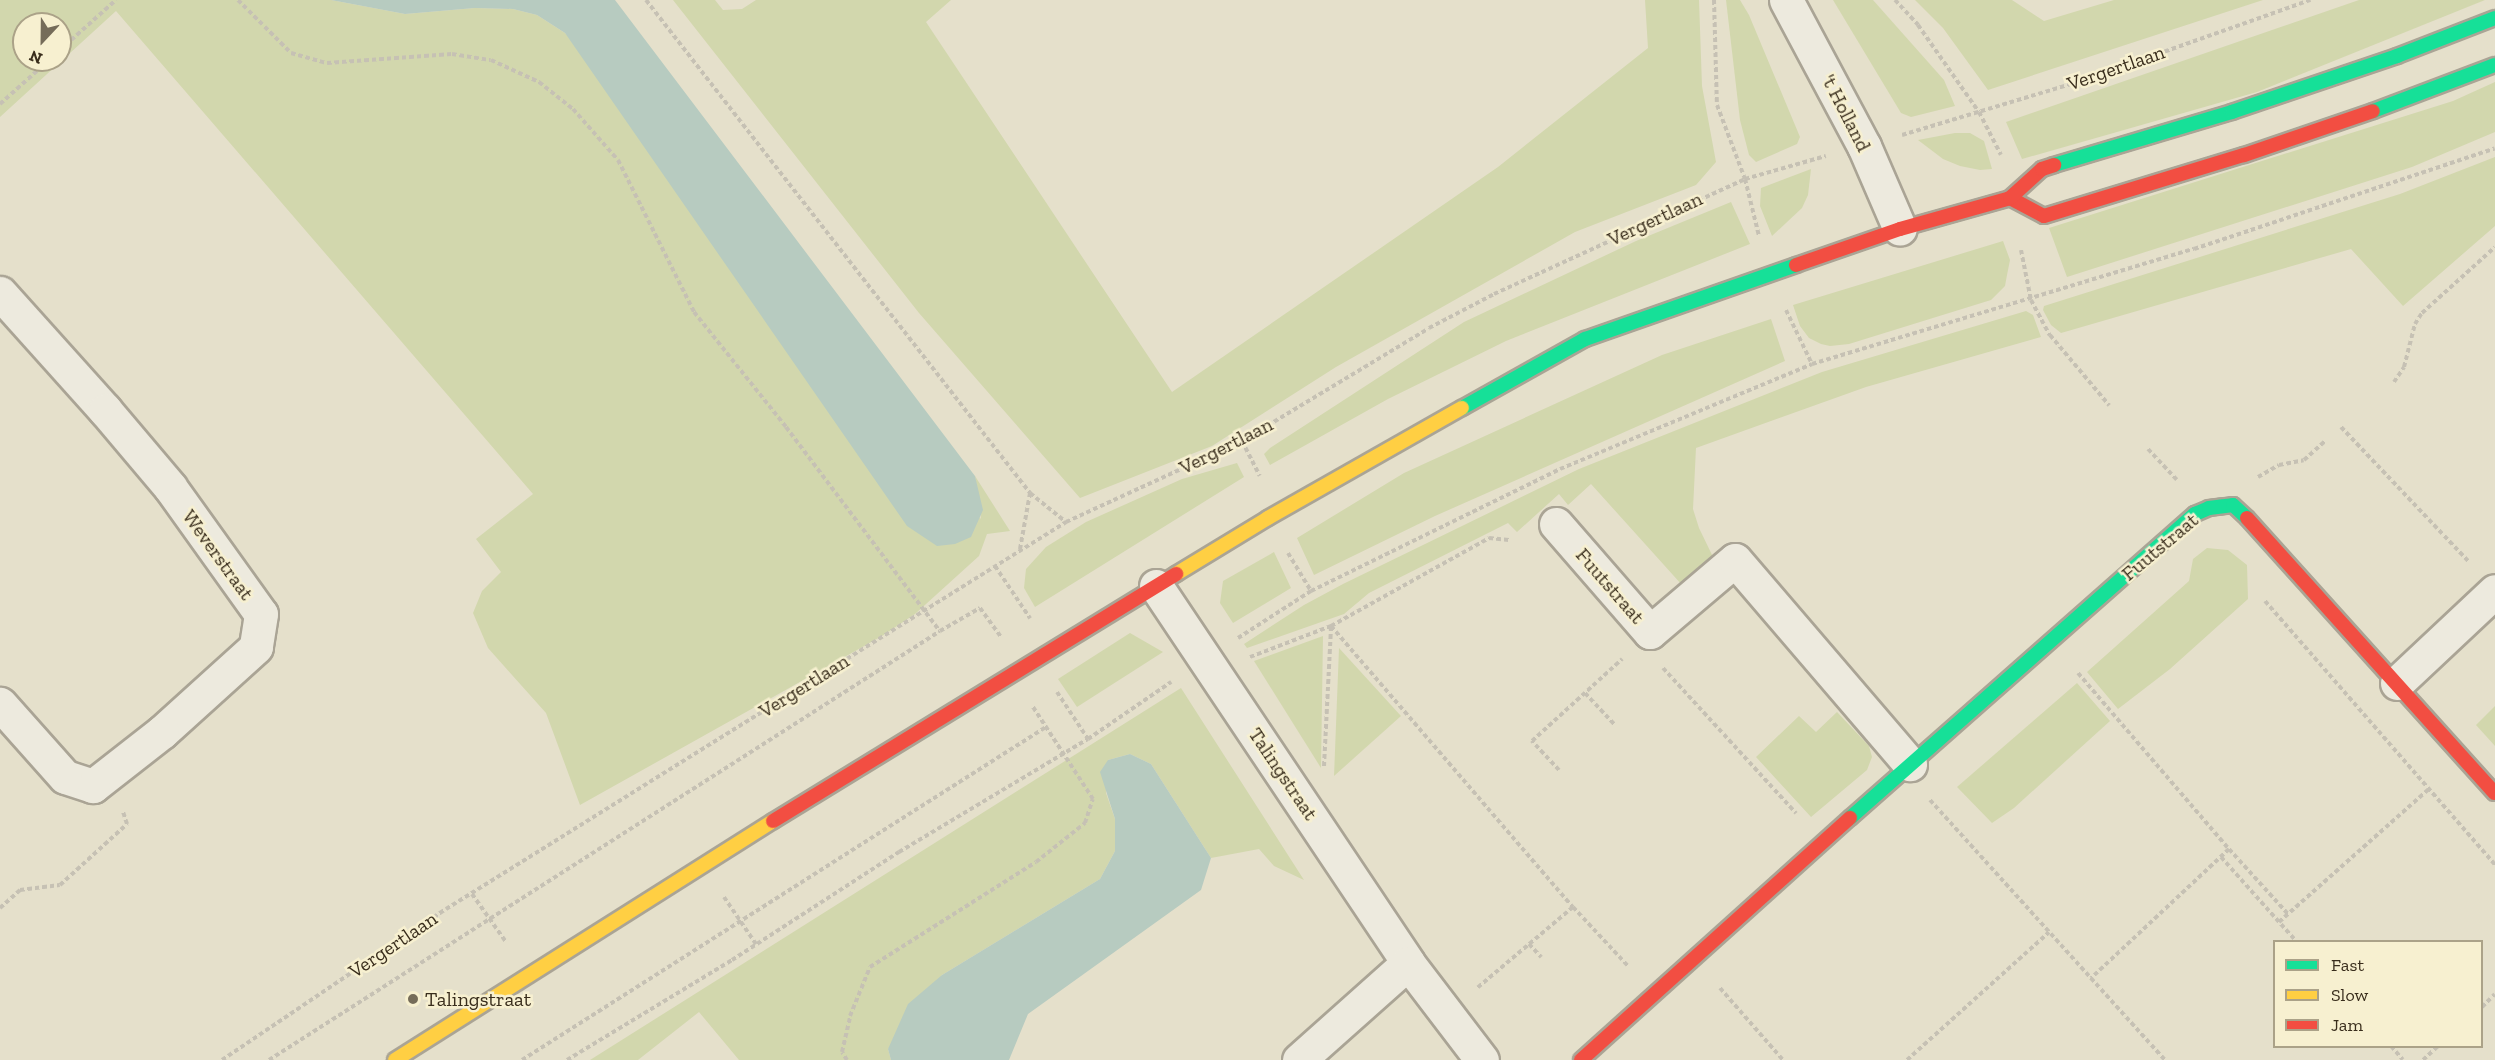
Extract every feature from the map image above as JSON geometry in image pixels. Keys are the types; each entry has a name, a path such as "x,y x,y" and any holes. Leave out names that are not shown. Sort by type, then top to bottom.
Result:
{"street":[{"name":"'t Holland","path":"1786,0 1864,146 1899,230"},
{"path":"395,1060 681,877 1268,518 1585,339 1899,230 2010,198 2042,169 2232,112 2397,56 2495,18"},
{"path":"2010,198 2044,216 2244,155 2411,98 2495,65"},
{"name":"Weverstraat","path":"0,293 105,410 170,488 261,614 256,647 162,732 93,786 65,777 0,704"},
{"name":"Fuutstraat","path":"1581,1060 1910,764 2195,514 2210,508 2233,505 2262,533 2495,793"},
{"name":"Fuutstraat","path":"1556,524 1650,632 1735,560 1910,764"},
{"name":"Talingstraat","path":"1156,586 1408,963 1482,1060"},
{"path":"2397,683 2495,591"},
{"path":"1299,1060 1408,963"}],"path":[{"path":"105,0 110,6"},
{"path":"72,39 117,0"},
{"path":"238,0 291,53 327,63 452,54 491,60 538,82 573,109 618,160 694,312 786,427 940,631 269,1060"},
{"path":"646,0 1030,493 1066,522"},
{"path":"1714,0 1718,105 1745,179 1769,276 1812,364"},
{"path":"1895,0 1918,25 1979,112"},
{"name":"Vergertlaan","path":"222,1060 472,894 1066,522 1242,441 1430,328 1494,294 1745,179 2087,79 2310,0"},
{"path":"0,104 36,72"},
{"path":"567,1060 756,944 899,852 1063,753 1311,591 1516,490 1683,416 1812,364 2031,300 2194,249 2495,148"},
{"path":"2394,382 2404,367 2415,324 2422,313 2495,247"},
{"path":"2031,300 2050,334 2109,405"},
{"path":"2341,427 2471,564"},
{"path":"2210,508 2279,465 2304,460 2325,441"},
{"path":"1020,550 1030,493"},
{"path":"1252,668 1246,658 1331,626 1489,538 1509,540"},
{"path":"2259,593 2495,865"},
{"path":"1324,768 1331,626"},
{"path":"1331,626 1573,907 1654,993"},
{"path":"1559,770 1532,741 1625,657"},
{"path":"1656,660 1822,843"},
{"path":"2069,680 2086,665"},
{"path":"2078,672 2229,849 2288,914"},
{"path":"1585,693 1615,725"},
{"path":"522,1060 1046,727"},
{"path":"847,1060 842,1052 850,1016 870,967 1036,862 1085,823 1093,799 1063,753"},
{"path":"0,908 20,890 60,885 127,824 110,773"},
{"path":"2279,922 2428,789"},
{"path":"1928,797 2164,1060"},
{"path":"2091,978 2229,849"},
{"path":"2221,857 2294,940"},
{"path":"472,894 507,944"},
{"path":"723,896 756,944"},
{"path":"1447,1014 1573,907"},
{"path":"1906,1060 2049,932"},
{"path":"1529,944 1541,957"},
{"path":"1710,994 1727,979"},
{"path":"1719,986 1783,1060"},
{"path":"2483,1005 2495,994"},
{"path":"2392,1048 2403,1060"},
{"path":"2423,1060 2437,1048"}],"green space":[{"path":"0,0 331,0 405,14 475,8 513,9 537,15 565,33 981,519 975,476 1010,531 987,534 979,556 915,614 882,636 580,805 546,713 488,648 473,613 482,591 501,572 476,539 533,494 116,11 72,51 72,12 12,12 12,72 49,72 0,117"},
{"path":"673,0 715,0 723,10 742,9 756,0 951,0 926,22 1172,392 1498,167 1648,48 1645,0 1699,0 1702,86 1716,162 1696,185 1575,232 1336,367 1212,446 1080,498 919,313"},
{"path":"1726,0 1740,0 1749,15 1800,137 1797,144 1756,162 1749,155 1740,120"},
{"path":"1833,0 1873,0 1944,80 1955,106 1911,117 1901,113"},
{"path":"1915,0 2012,0 2044,21 2114,0 2263,0 1988,90 1943,28"},
{"path":"2359,0 2485,0 2257,92 2022,159 2006,122"},
{"path":"2495,82 2495,132 2412,167 2067,277 2049,228 2453,101"},
{"path":"1955,133 1970,133 1984,141 1992,169 1980,170 1960,166 1943,159 1918,140"},
{"path":"2495,157 2495,226 2403,306 2351,249 2061,333 2051,325 2043,310 2044,306 2400,194"},
{"path":"1811,169 1808,195 1802,208 1772,236 1760,206 1761,188"},
{"path":"1731,202 1750,244 1506,341 1388,399 1270,465 1264,454 1270,448 1464,322 1636,241"},
{"path":"2003,241 2010,260 2005,286 1991,300 1849,344 1830,346 1821,344 1809,338 1800,326 1793,305"},
{"path":"2026,311 2033,315 2041,337 1866,387 1696,448 1693,509 1699,528 1714,559 1682,585 1591,484 1568,505 1559,494 1517,532 1508,523 1369,593 1344,614 1247,648 1244,644 1304,605 1343,584 1579,469 1822,372"},
{"path":"1771,319 1785,361 1435,516 1314,575 1297,538 1404,473 1662,355"},
{"path":"1237,463 1244,477 1035,607 1024,588 1026,569 1046,547 1086,522 1182,479"},
{"path":"2207,548 2228,550 2247,565 2248,599 2170,669 2118,709 2087,672 2189,581 2193,559"},
{"path":"1274,552 1291,588 1233,623 1220,603 1223,581"},
{"path":"1130,633 1163,652 1077,707 1058,679"},
{"path":"1323,636 1321,768 1254,661"},
{"path":"1339,648 1401,716 1334,776"},
{"path":"2077,683 2110,721 2014,808 1992,823 1957,787"},
{"path":"1181,688 1304,880 1274,866 1259,849 1211,858 1151,764 1130,754 1108,760 1106,793 1115,819 1115,851 1100,879 942,975 888,1049 891,1060 739,1060 699,1012 638,1060 590,1060"},
{"path":"2495,706 2495,746 2476,725"},
{"path":"1837,712 1869,746 1872,757 1867,770 1811,817 1756,757 1799,716 1816,732"}],"shaded area":[{"path":"331,0 615,0 975,476 983,510 971,537 955,544 937,546 907,526 565,33 537,15 513,9 475,8 405,14"},
{"path":"1130,754 1151,764 1211,858 1201,890 1028,1014 1009,1060 891,1060 888,1049 908,1004 942,975 1100,879 1115,851 1115,819 1100,772 1108,760"}],"traffic: fast":[{"path":"2054,165 2232,112 2397,56 2495,18"},
{"path":"2373,111 2495,65"},
{"path":"1462,408 1585,339 1796,265"},
{"path":"1850,818 2195,514 2209,508 2233,505 2247,518"}],"traffic: slow":[{"path":"1176,574 1268,518 1462,408"},
{"path":"395,1060 773,821"}],"traffic: jam":[{"path":"2010,198 2044,216 2244,155 2373,111"},
{"path":"1796,265 1900,229 2010,198 2042,169 2054,165"},
{"path":"2247,518 2495,793"},
{"path":"773,821 1176,574"},
{"path":"1581,1060 1850,818"}],"place":[{"name":"Talingstraat","path":"413,999"}]}
